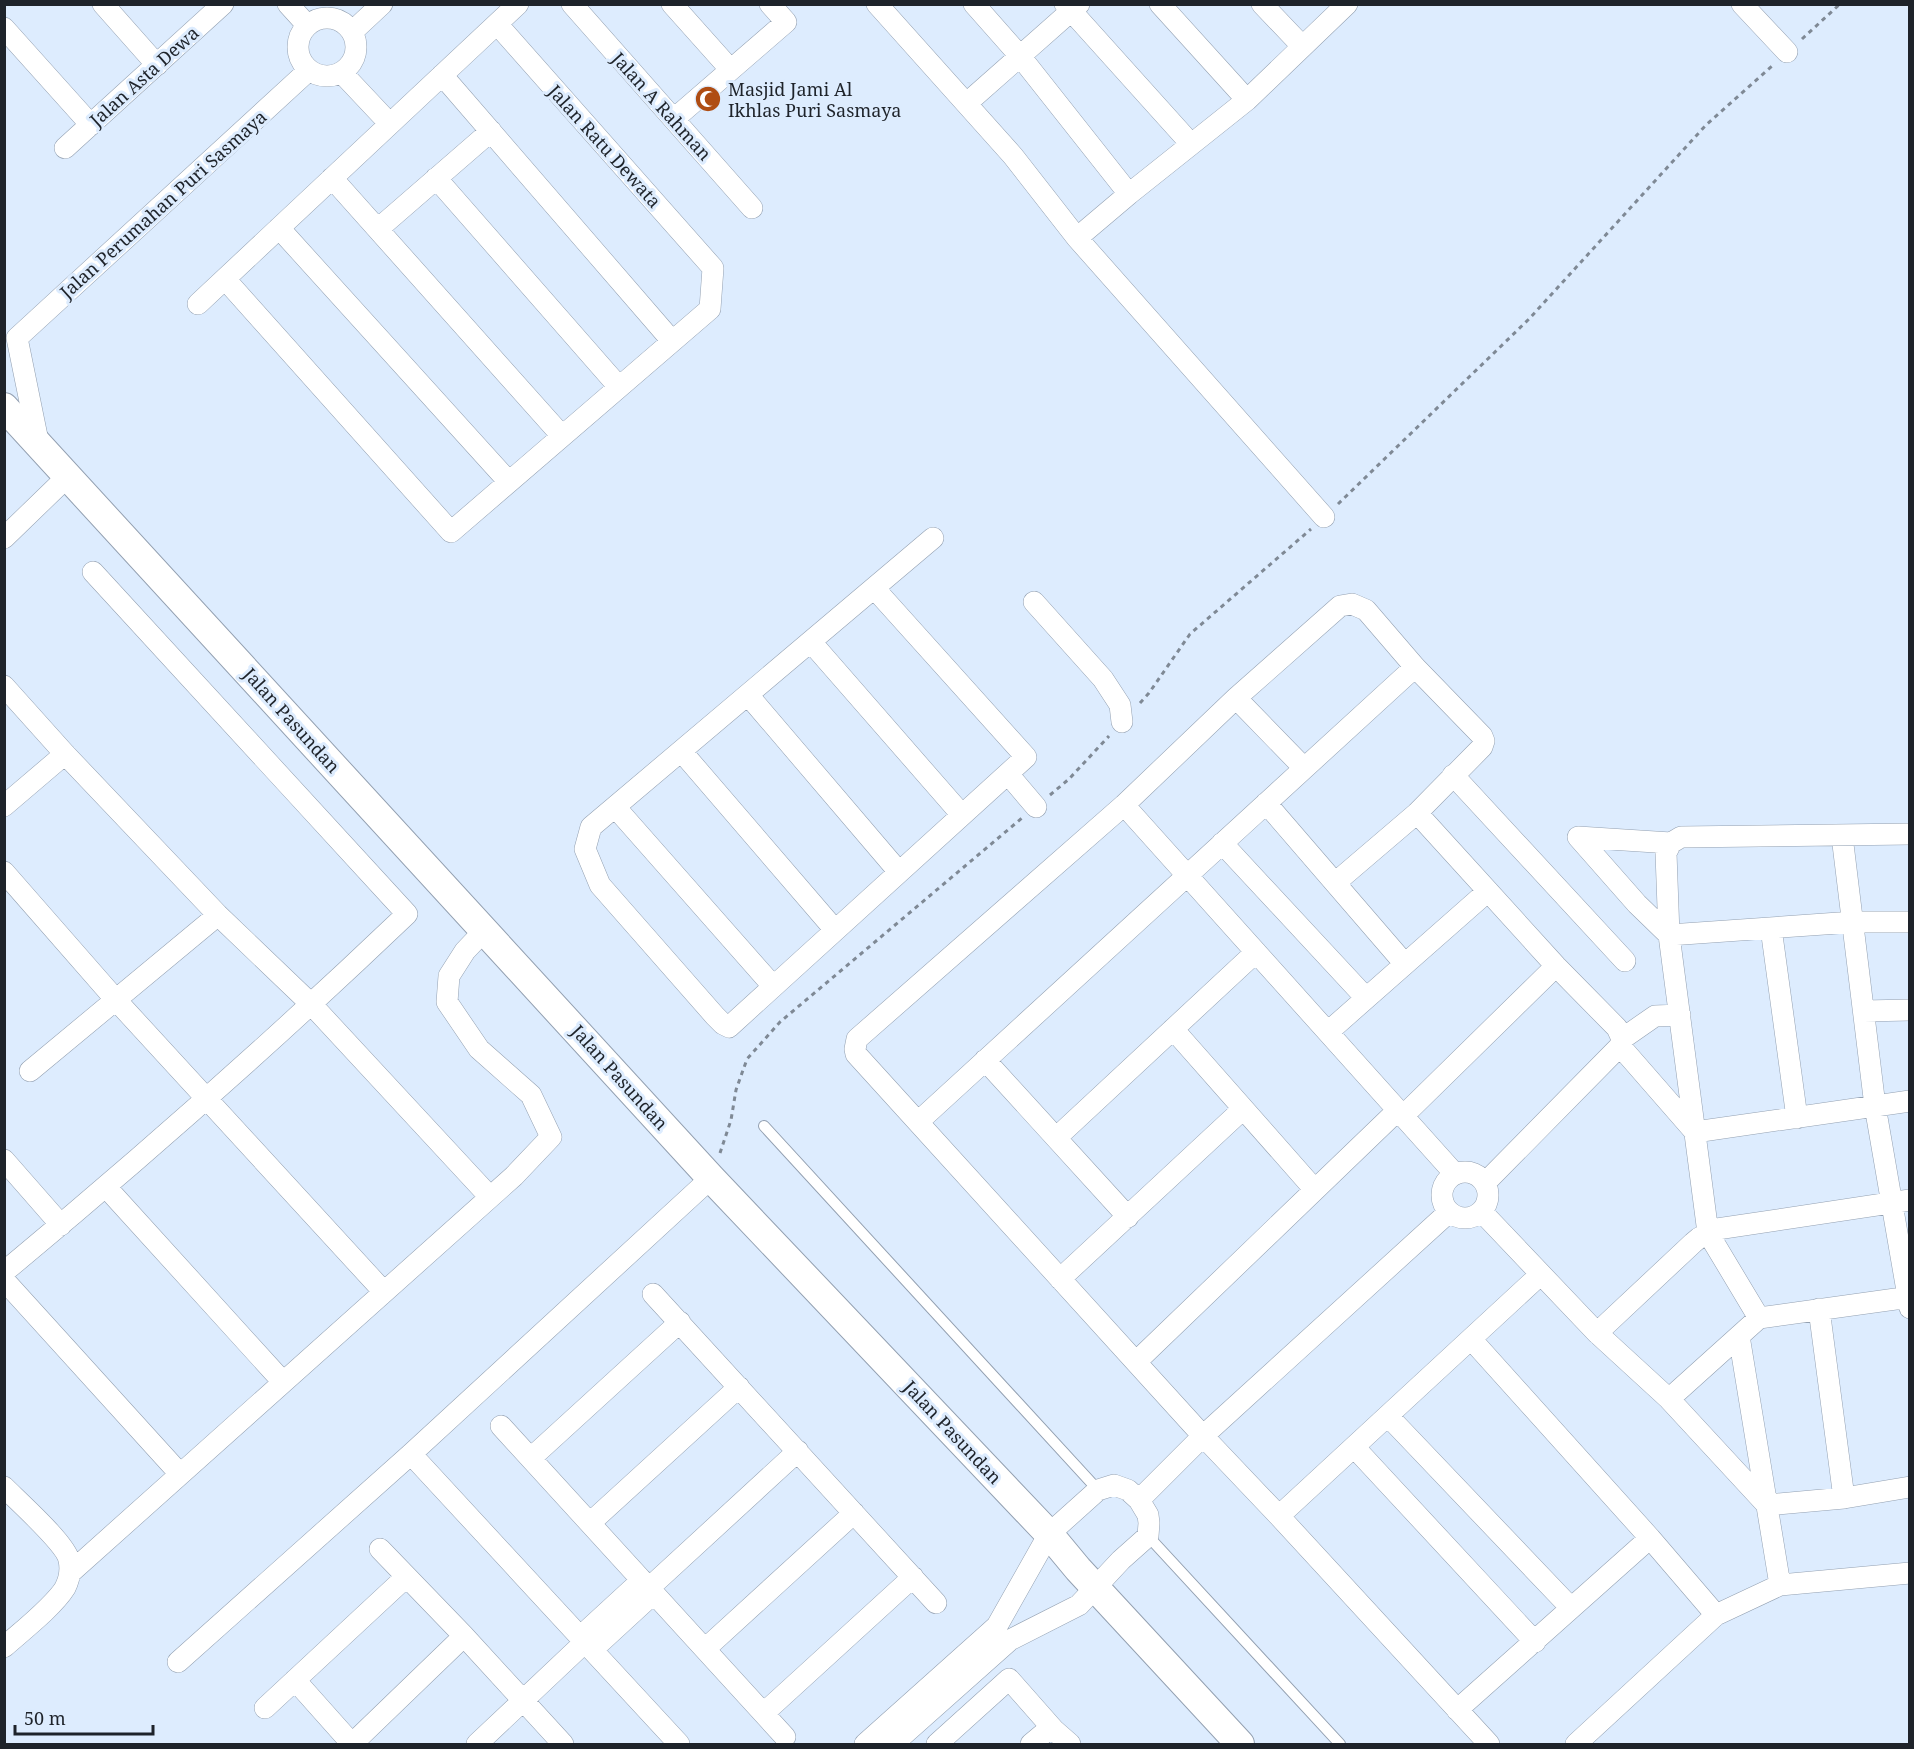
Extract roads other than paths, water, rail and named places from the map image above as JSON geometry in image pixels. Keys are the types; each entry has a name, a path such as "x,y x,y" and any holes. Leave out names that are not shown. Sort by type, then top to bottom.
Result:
{"street":[{"path":"103,4 157,65"},
{"path":"288,4 307,25"},
{"path":"349,27 366,4"},
{"path":"349,27 382,4"},
{"path":"198,304 518,4"},
{"name":"Jalan A Rahman","path":"572,4 752,208"},
{"path":"672,4 730,69"},
{"path":"674,119 786,22 770,4"},
{"path":"878,4 1013,156 1077,238 1324,517"},
{"path":"974,4 1020,56 1129,194"},
{"path":"1160,4 1247,100"},
{"path":"1262,4 1302,46"},
{"path":"1077,238 1247,100 1347,4"},
{"path":"1742,4 1787,52"},
{"path":"967,103 1072,7 1191,144"},
{"name":"Jalan Asta Dewa","path":"65,148 157,65 211,8"},
{"path":"319,18 333,18 349,27 357,43 356,55 351,65 342,73 331,77 320,76 307,68 298,53 299,38 307,25 319,18"},
{"name":"Jalan Ratu Dewata","path":"497,24 713,268 710,309 672,341"},
{"path":"4,28 91,125"},
{"name":"Jalan Perumahan Puri Sasmaya","path":"40,446 11,334 307,68"},
{"path":"342,73 390,124"},
{"path":"225,279 451,532 672,341 442,75"},
{"path":"378,229 490,130"},
{"path":"332,178 562,436"},
{"path":"436,178 620,387"},
{"path":"279,228 509,482"},
{"name":"Jalan Pasundan","path":"4,407 711,1178 1049,1534 1240,1744"},
{"path":"4,538 68,477"},
{"path":"874,588 1026,757 729,1027 715,1016 600,885 585,849 591,827 933,538"},
{"path":"4,1272 206,1100 312,1005 407,914 93,572"},
{"path":"1034,602 1103,679 1120,705 1122,722"},
{"path":"1335,883 1417,813 1482,747 1484,741 1482,735 1415,667 1365,610 1345,603 1236,698 1124,805 857,1039 855,1049 856,1054 1203,1436 1489,1744"},
{"path":"811,642 962,815"},
{"path":"918,1122 1415,667"},
{"path":"4,686 65,754 218,915 312,1005 490,1197"},
{"path":"748,695 899,872"},
{"path":"1236,698 1304,768"},
{"path":"682,752 835,930"},
{"path":"4,806 65,754"},
{"path":"1008,774 1036,807"},
{"path":"1453,775 1625,961"},
{"path":"1266,803 1404,963"},
{"path":"1124,805 1455,1174"},
{"path":"616,808 773,986"},
{"path":"1417,813 1556,966 1617,1028 1621,1042 1695,1132"},
{"path":"1759,1318 1708,1233 1669,934 1666,853 1671,843 1681,837 1910,834"},
{"path":"1669,1399 1759,1318 1909,1300 1900,1202 1875,1106 1842,836"},
{"path":"1671,843 1578,837 1637,904 1669,934 1853,922 1910,922"},
{"path":"1222,843 1366,998"},
{"path":"4,873 206,1100 384,1292"},
{"path":"1328,1032 1488,891"},
{"path":"30,1071 218,915"},
{"path":"1771,928 1797,1118"},
{"path":"69,1573 514,1176 551,1137 531,1095 479,1049 447,1002 449,976 465,951 484,931"},
{"path":"1056,1137 1256,952"},
{"path":"1136,1362 1315,1190 1401,1113 1556,966"},
{"path":"1864,1011 1910,1010"},
{"path":"1485,1183 1621,1042 1655,1016 1680,1016"},
{"path":"1173,1029 1315,1190"},
{"path":"986,1060 1128,1217"},
{"path":"1695,1132 1910,1101"},
{"path":"1060,1279 1243,1109"},
{"path":"4,1160 61,1225"},
{"path":"1466,1172 1477,1175 1485,1183 1488,1193 1487,1204 1482,1212 1470,1218 1459,1218 1449,1212 1443,1203 1442,1191 1447,1181 1455,1174 1466,1172"},
{"path":"178,1662 411,1454 711,1178"},
{"path":"106,1187 283,1382"},
{"path":"1597,1333 1693,1243 1717,1229 1900,1202"},
{"path":"1139,1500 1203,1436 1449,1212"},
{"path":"1482,1212 1597,1333 1669,1399 1767,1505"},
{"path":"1279,1516 1542,1274"},
{"path":"4,1280 180,1474"},
{"path":"653,1294 936,1603"},
{"path":"1820,1309 1844,1498"},
{"path":"531,1458 680,1322"},
{"path":"1739,1336 1780,1585"},
{"path":"1471,1339 1716,1615"},
{"path":"590,1523 739,1387"},
{"path":"1388,1416 1571,1608"},
{"path":"501,1426 785,1737"},
{"path":"1355,1448 1535,1642"},
{"path":"477,1744 798,1451"},
{"path":"411,1454 679,1744"},
{"path":"865,1744 997,1626 1049,1534 1098,1490 1114,1485 1128,1490 1139,1500 1148,1515 1148,1536 1121,1560 1079,1605 1010,1640 893,1744"},
{"path":"4,1487 60,1544 69,1559 69,1573 65,1587 56,1599 4,1647"},
{"path":"1767,1505 1844,1498 1910,1487"},
{"path":"705,1649 854,1513"},
{"path":"1458,1710 1650,1538"},
{"path":"380,1549 563,1744"},
{"path":"1576,1744 1716,1615 1780,1585 1910,1573"},
{"path":"266,1708 406,1577"},
{"path":"764,1713 913,1577"},
{"path":"296,1680 352,1744 464,1636"},
{"path":"938,1744 1009,1679 1054,1730 1070,1744"},
{"path":"1031,1744 1048,1729 1054,1730"}],"lane":[{"path":"764,1126 1098,1490"},
{"path":"1148,1536 1340,1744"}],"place":[{"name":"Masjid Jami Al Ikhlas Puri Sasmaya","path":"708,99"}]}
